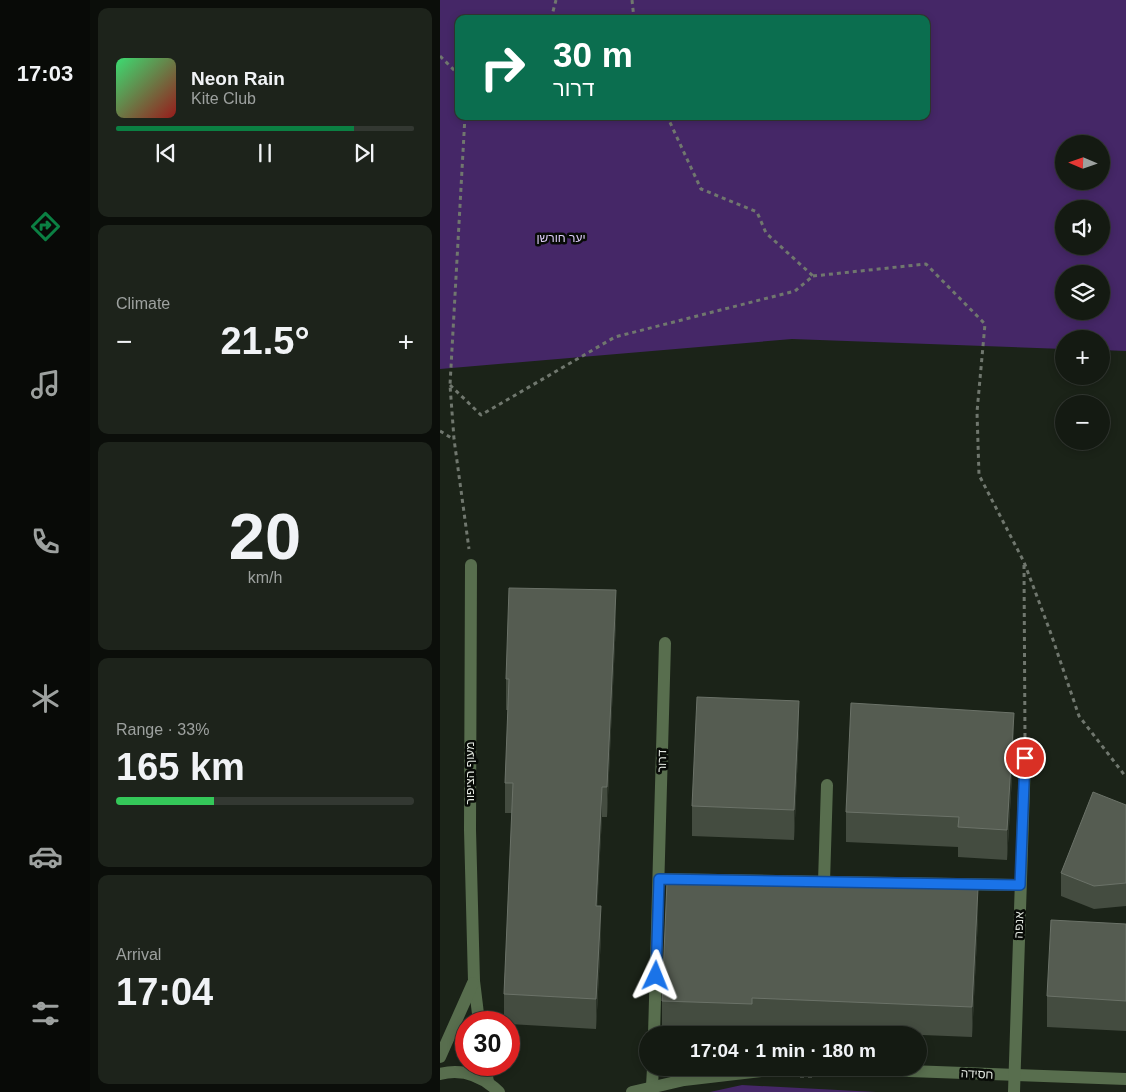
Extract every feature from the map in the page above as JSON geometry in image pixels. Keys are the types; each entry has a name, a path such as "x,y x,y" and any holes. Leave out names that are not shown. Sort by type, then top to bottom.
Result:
{"street":[{"name":"מעוף הציפור","path":"471,565 470,830 474,981 478,1011"},
{"name":"דרור","path":"654,1026 665,643"},
{"name":"אנפה","path":"1014,1092 1025,758"},
{"path":"824,882 827,784"},
{"path":"659,879 1020,885"},
{"name":"מעוף הציפור","path":"440,1057 474,981"},
{"path":"440,1074 458,1072 474,1074 488,1082 499,1092"},
{"name":"חסידה","path":"927,1072 1126,1079"},
{"path":"487,1076 488,1082"},
{"path":"652,1086 653,1076"},
{"path":"632,1092 652,1086 717,1076"}],"path":[{"path":"552,15 556,0"},
{"path":"632,0 634,15"},
{"path":"440,56 455,71"},
{"path":"465,120 450,385 454,439 471,565"},
{"path":"669,120 701,189 756,212 766,233 813,276"},
{"path":"450,385 481,416 615,337 795,291 813,276 926,264 985,324 977,412 979,475 1024,562 1079,716 1126,777"},
{"path":"440,431 454,439"},
{"path":"1024,562 1025,758"}],"green space":[{"name":"יער חורשן","path":"440,0 1126,0 1126,351 1110,350 1110,330 1055,330 1055,349 792,339 440,369"},
{"path":"742,1085 876,1092 710,1092"}],"building":[{"path":"509,588 616,590 607,787 602,787 596,906 601,906 596,999 504,994 513,783 505,783 509,679 506,679"},
{"path":"697,697 799,701 794,810 692,806"},
{"path":"851,703 1014,713 1007,830 958,827 959,817 846,812"},
{"path":"1093,792 1126,805 1126,883 1094,886 1061,873"},
{"path":"667,881 763,885 763,882 869,886 870,883 978,888 972,1007 752,998 752,1004 662,1001"},
{"path":"1051,920 1126,924 1126,1001 1047,996"}],"route":[{"path":"656,976 659,879 1020,885 1025,758"}]}
